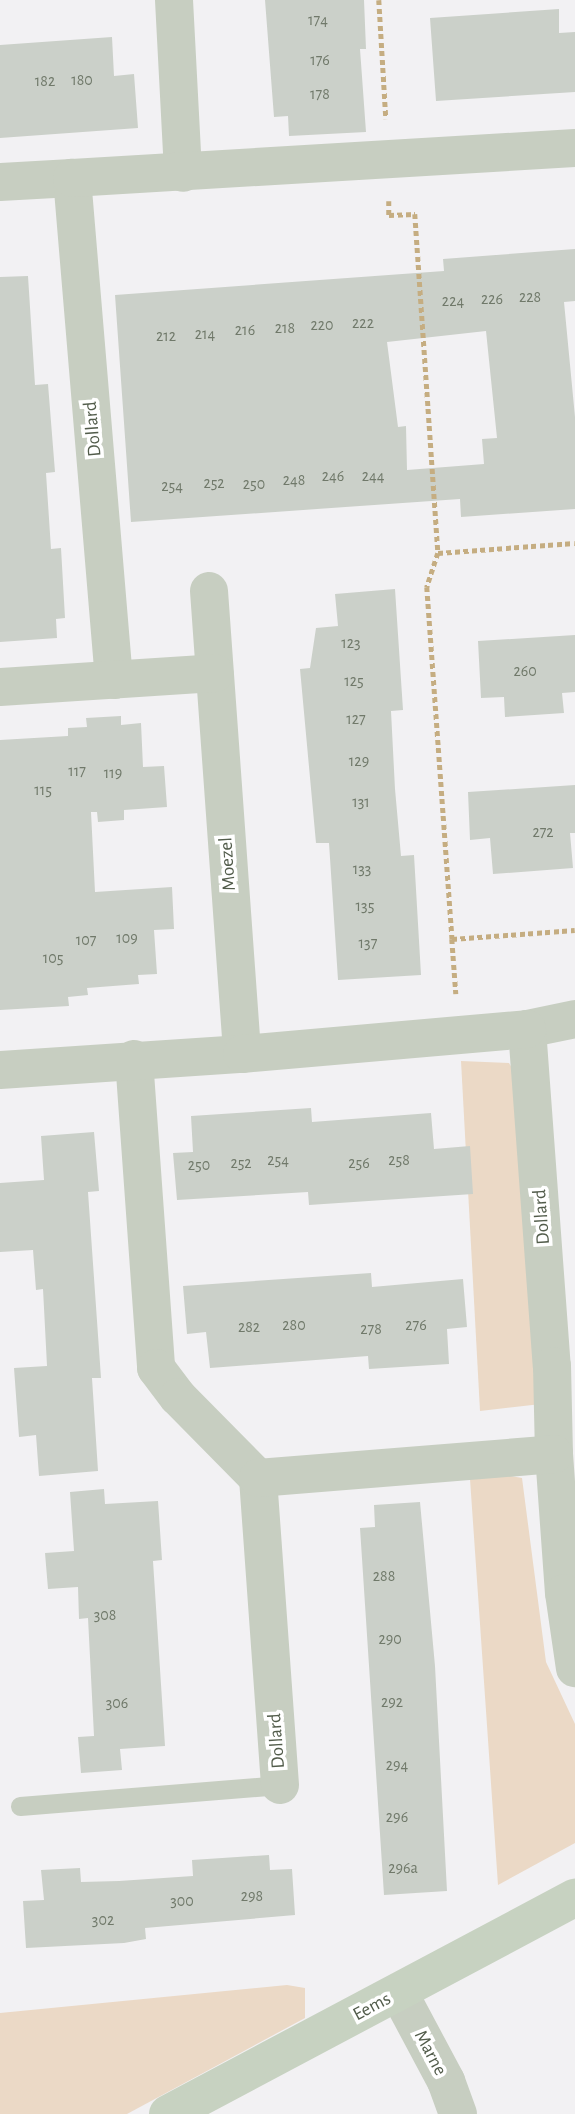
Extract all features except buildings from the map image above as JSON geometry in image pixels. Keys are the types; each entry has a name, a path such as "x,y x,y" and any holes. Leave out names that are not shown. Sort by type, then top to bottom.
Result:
{"street":[{"path":"174,0 183,173"},
{"path":"0,183 575,148"},
{"name":"Dollard","path":"72,178 114,680"},
{"name":"Moezel","path":"209,591 242,1054"},
{"path":"0,687 215,673"},
{"path":"0,1070 134,1059 242,1054 527,1029 575,1019"},
{"name":"Dollard","path":"527,1029 552,1366 554,1454 564,1593 575,1668"},
{"path":"134,1059 156,1368 178,1396 258,1478 554,1454"},
{"name":"Dollard","path":"258,1478 280,1786"},
{"name":"Eems","path":"169,2114 575,1898"},
{"name":"Marne","path":"399,1993 446,2081 458,2114"}],"lane":[{"name":"Dollard","path":"20,1806 280,1786"}],"path":[{"path":"379,0 389,161 389,215 415,214 438,553 427,587 459,1035"},
{"path":"438,553 575,543"},
{"path":"452,939 575,930"}],"shaded area":[{"path":"461,1061 509,1063 519,1080 541,1404 480,1411"},
{"path":"505,1475 522,1478 546,1662 575,1724 575,1843 498,1885 470,1479"},
{"path":"287,1985 305,1988 305,2018 127,2114 0,2114 0,2013"}]}
